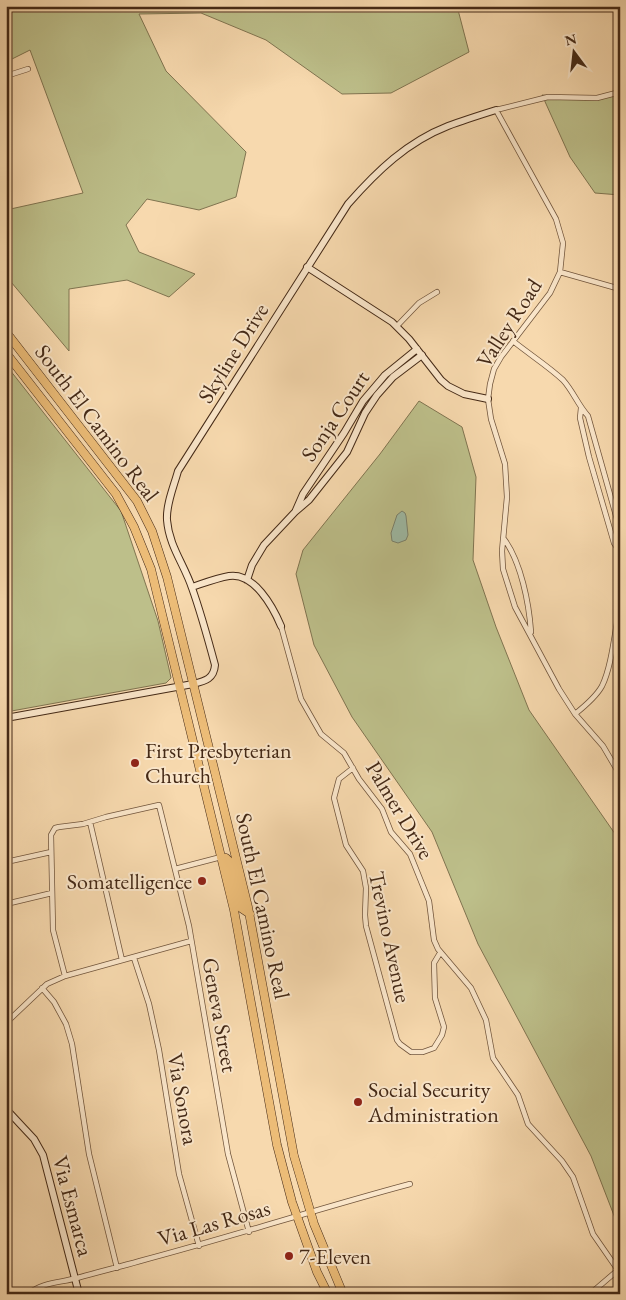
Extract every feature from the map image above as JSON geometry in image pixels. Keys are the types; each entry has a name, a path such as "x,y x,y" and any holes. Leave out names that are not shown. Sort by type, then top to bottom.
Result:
{"main road":[{"name":"South El Camino Real","path":"6,332 126,485 148,521 158,544 250,914 294,1156 310,1212 330,1266 343,1294"},
{"name":"South El Camino Real","path":"6,353 110,487 126,511 151,569 238,927 277,1145 297,1216 328,1294"},
{"path":"221,857 229,861 241,908 250,914"}],"street":[{"path":"6,76 28,69"},
{"path":"496,110 548,97 562,96 590,99 620,92"},
{"name":"Skyline Drive","path":"193,684 207,681 215,673 215,665 192,586 173,549 167,517 178,472 348,204 373,175 408,147 442,129 496,110"},
{"name":"Valley Road","path":"496,110 556,219 563,243 560,272 550,293 494,369 488,399 491,419 505,464 506,497 502,550 503,569 515,607 559,689 576,714 603,746 620,775"},
{"path":"307,267 396,326 448,386 464,394 488,399"},
{"path":"560,272 620,289"},
{"path":"396,326 419,303 437,292"},
{"path":"513,341 562,380 574,394 581,408 588,416 620,530"},
{"name":"Sonja Court","path":"295,512 303,494 363,401 384,374 417,349"},
{"name":"Sonja Court","path":"247,580 252,565 264,545 309,500 347,452 376,394 393,377 422,355"},
{"path":"581,408 580,418 589,457 614,543 620,552"},
{"name":"Valley Road","path":"504,539 511,549 519,572 530,620 531,634"},
{"path":"192,586 230,576 239,576 247,580"},
{"name":"Palmer Drive","path":"247,580 252,581 261,591 281,626 301,699 321,734 344,752 360,780 382,809 391,832 410,854 429,901 434,940 440,953 471,988 486,1020 494,1058 518,1095 528,1124 562,1161 573,1178 593,1234 619,1272"},
{"path":"576,714 602,686 608,670 620,606"},
{"path":"6,718 193,684"},
{"name":"Trevino Avenue","path":"353,768 339,779 334,798 346,845 363,871 366,888 366,926 396,1040 411,1052 423,1052 434,1048 442,1035 444,1027 435,998 434,972 434,963 440,953"},
{"name":"Geneva Street","path":"90,822 159,805 189,926 228,1154 249,1232"},
{"path":"65,976 53,930 51,835 55,828 90,822 122,960"},
{"path":"6,862 51,852"},
{"path":"175,869 221,857"},
{"path":"6,904 52,894"},
{"path":"6,1023 47,984 65,976 191,941"},
{"name":"Via Sonora","path":"134,958 149,1004 159,1050 179,1174 199,1246"},
{"path":"42,988 54,1002 68,1030 89,1154 117,1268"},
{"name":"Via Esmarca","path":"6,1109 34,1139 43,1154 79,1294"},
{"name":"Via Las Rosas","path":"28,1294 38,1286 117,1268 199,1246 410,1184"},
{"path":"590,1294 619,1272"}],"green space":[{"path":"12,6 457,6 469,52 391,93 342,94 266,40 201,13 139,14 166,71 246,152 236,197 199,210 147,199 126,225 139,252 195,274 169,297 127,280 69,289 69,351 6,276 6,210 83,193 30,50 6,62 6,10"},
{"path":"614,94 620,111 620,195 595,193 570,157 542,95 590,99"},
{"path":"6,365 121,511 158,621 171,678 166,683 6,712"},
{"path":"419,401 462,427 476,477 473,560 496,627 529,710 620,841 620,1231 591,1156 478,944 432,832 352,717 314,645 296,574 303,550 380,454"}],"shaded area":[{"path":"402,511 406,516 408,535 406,540 398,543 392,541 391,533 397,515"}],"place":[{"name":"First Presbyterian Church","path":"135,763"},
{"name":"Somatelligence","path":"202,881"},
{"name":"Social Security Administration","path":"358,1102"},
{"name":"7-Eleven","path":"289,1256"}]}
